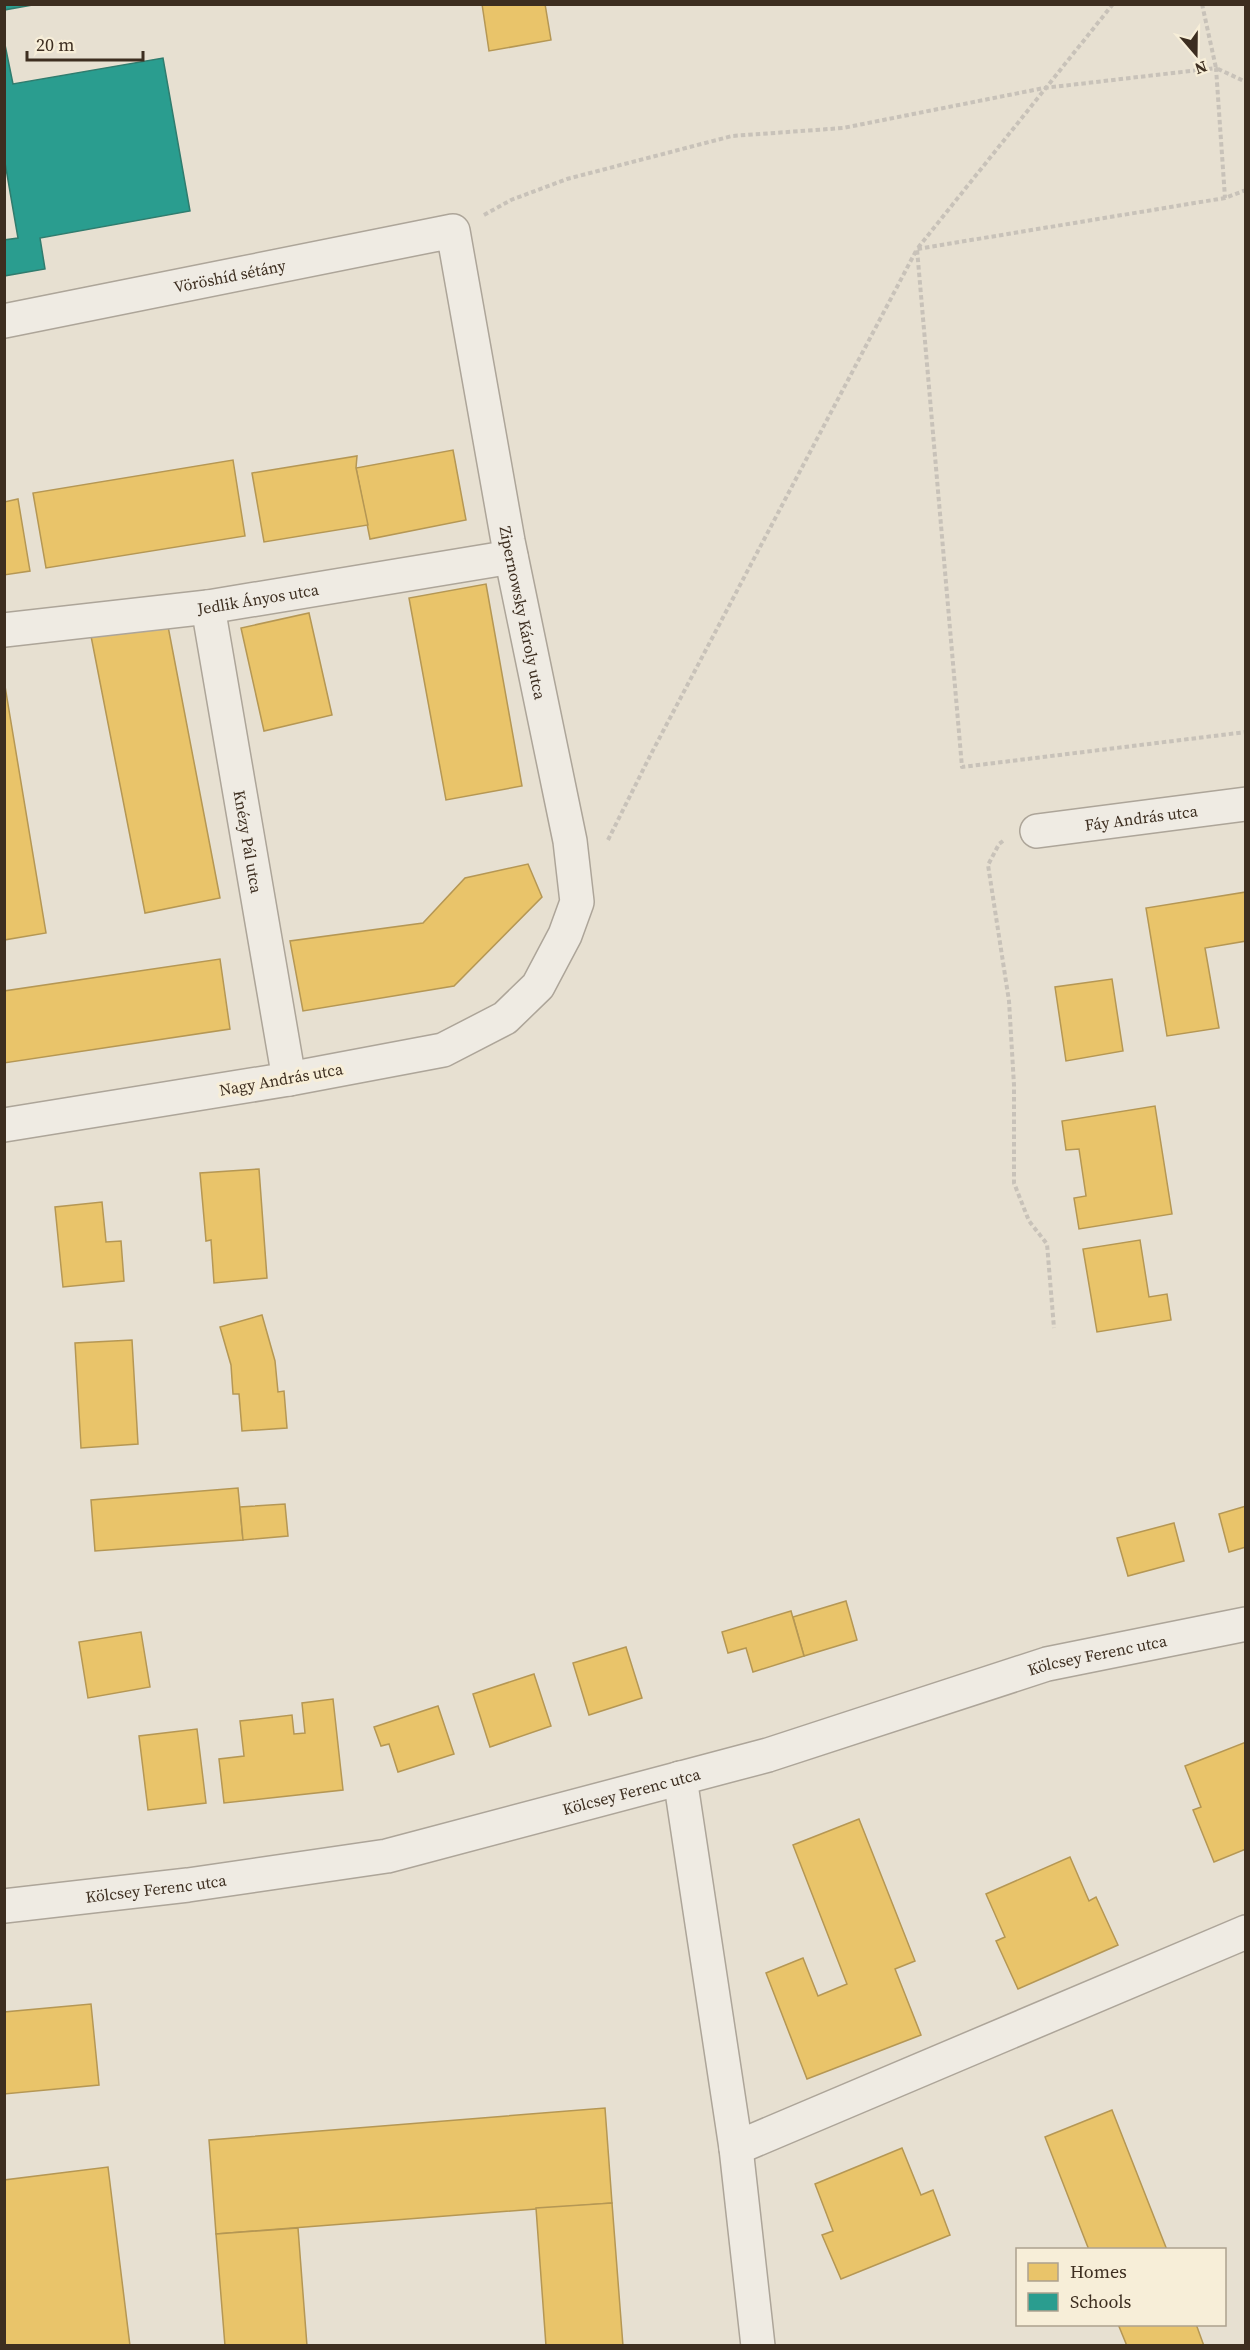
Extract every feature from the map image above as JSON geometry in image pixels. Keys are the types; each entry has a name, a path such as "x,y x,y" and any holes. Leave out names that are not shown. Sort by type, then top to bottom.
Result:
{"street":[{"name":"Vöröshíd sétány","path":"4,321 453,231"},
{"name":"Zipernowsky Károly utca","path":"453,231 511,557 570,842 577,902 565,935 538,986"},
{"name":"Jedlik Ányos utca","path":"4,630 208,607 511,557"},
{"name":"Knézy Pál utca","path":"208,607 289,1079"},
{"name":"Fáy András utca","path":"1037,831 1245,804"},
{"name":"Nagy András utca","path":"4,1125 289,1079 443,1050 505,1018 538,986"},
{"name":"Kölcsey Ferenc utca","path":"4,1906 188,1886 387,1856 768,1755 1047,1664 1245,1624"},
{"path":"680,1778 736,2148 758,2346"},
{"path":"736,2148 1245,1932"}],"path":[{"path":"603,850 917,249 1113,4"},
{"path":"1202,4 1216,68 1225,198"},
{"path":"453,231 511,200 567,179 732,136 843,128 1044,88 1216,68 1245,82"},
{"path":"917,249 1225,198 1245,190"},
{"path":"917,249 962,767 1245,732"},
{"path":"1037,831 1011,836 999,844 988,865 1009,1001 1014,1085 1014,1183 1029,1221 1047,1244 1054,1328"}],"building: Homes":[{"path":"482,4 545,4 551,40 489,51"},
{"path":"453,450 466,520 370,539 356,468"},
{"path":"357,456 356,468 368,525 264,542 252,473"},
{"path":"233,460 245,536 46,568 33,493"},
{"path":"18,499 30,571 4,575 4,502"},
{"path":"486,584 522,786 446,800 409,598"},
{"path":"309,613 332,715 264,731 241,628"},
{"path":"167,621 220,898 145,913 91,636"},
{"path":"4,680 46,933 4,940"},
{"path":"528,864 542,897 454,986 303,1011 290,941 423,923 465,878"},
{"path":"1246,892 1246,941 1205,948 1219,1028 1167,1036 1146,908"},
{"path":"220,959 230,1029 4,1063 4,991"},
{"path":"1112,979 1123,1051 1066,1061 1055,987"},
{"path":"1155,1106 1172,1214 1079,1229 1074,1198 1086,1196 1079,1149 1066,1150 1062,1121"},
{"path":"259,1169 267,1278 214,1283 211,1240 206,1241 200,1173"},
{"path":"102,1202 106,1242 121,1241 124,1281 63,1287 55,1207"},
{"path":"1140,1240 1149,1297 1167,1294 1171,1320 1097,1332 1083,1249"},
{"path":"262,1315 275,1361 278,1392 284,1391 287,1428 242,1431 239,1394 233,1394 231,1365 220,1327"},
{"path":"132,1340 138,1444 81,1448 75,1343"},
{"path":"238,1488 243,1540 95,1551 91,1500"},
{"path":"285,1504 288,1536 243,1540 240,1507"},
{"path":"1246,1506 1246,1547 1229,1552 1219,1514"},
{"path":"1174,1523 1184,1561 1128,1576 1117,1538"},
{"path":"846,1601 857,1640 804,1656 793,1617"},
{"path":"791,1611 804,1656 753,1672 746,1648 728,1653 722,1632"},
{"path":"141,1632 150,1687 88,1698 79,1642"},
{"path":"626,1647 642,1698 589,1715 573,1663"},
{"path":"534,1674 551,1726 490,1747 473,1694"},
{"path":"333,1699 343,1790 224,1803 219,1759 244,1756 240,1721 292,1715 294,1734 305,1733 302,1703"},
{"path":"438,1706 454,1754 398,1772 389,1744 381,1746 374,1727"},
{"path":"197,1729 206,1803 148,1810 139,1736"},
{"path":"1246,1742 1246,1849 1214,1862 1193,1810 1201,1807 1185,1766"},
{"path":"859,1819 915,1961 895,1969 921,2035 807,2079 766,1973 803,1958 818,1996 847,1984 793,1845"},
{"path":"1070,1857 1089,1901 1096,1897 1118,1945 1018,1989 996,1941 1005,1937 986,1894"},
{"path":"91,2004 99,2085 4,2094 4,2012"},
{"path":"605,2108 612,2203 216,2234 209,2140"},
{"path":"1112,2110 1166,2248 1088,2248 1045,2137"},
{"path":"902,2148 921,2195 933,2190 950,2235 841,2279 822,2235 833,2231 815,2184"},
{"path":"108,2167 130,2346 4,2346 4,2180"},
{"path":"612,2203 623,2346 546,2346 536,2208"},
{"path":"298,2228 307,2346 225,2346 216,2234"},
{"path":"1119,2326 1197,2326 1204,2346 1127,2346"}],"building: Schools":[{"path":"4,4 38,4 4,10"},
{"path":"4,40 13,84 163,58 190,211 40,238 45,269 4,276 4,240 18,238 4,157"}]}
